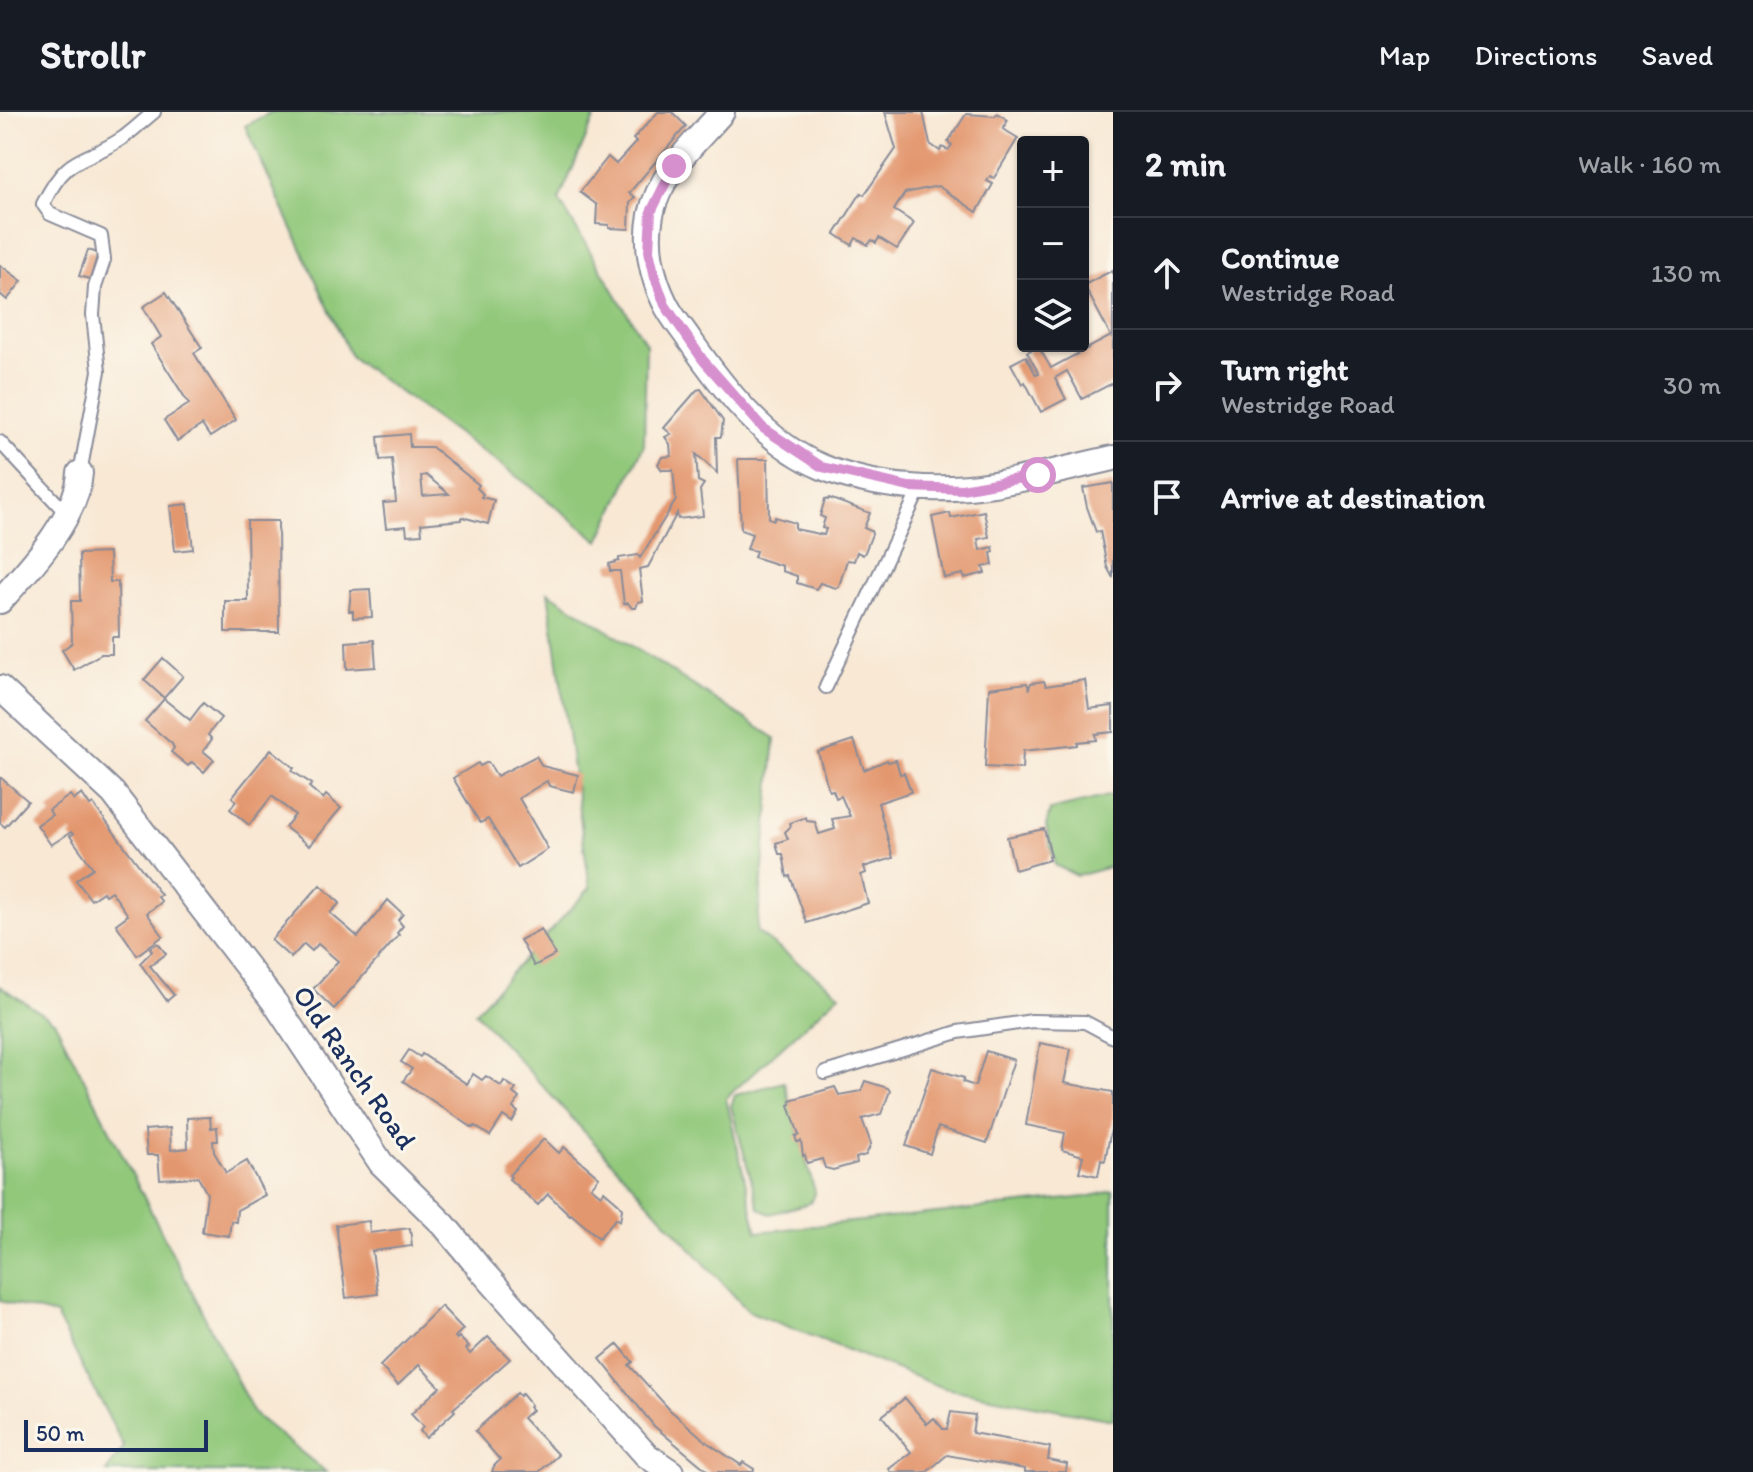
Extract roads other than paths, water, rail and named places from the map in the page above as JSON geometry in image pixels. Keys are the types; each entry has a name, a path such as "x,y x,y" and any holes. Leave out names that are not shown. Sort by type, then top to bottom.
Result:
{"street":[{"path":"722,112 674,166 651,212 649,251 665,305 703,360 777,440 822,467 866,479 920,488 962,489 1113,458"},
{"path":"0,601 43,554 79,489 80,473"},
{"name":"Old Ranch Road","path":"0,688 113,793 275,1003 381,1163 444,1225 646,1455 671,1472"}],"lane":[{"path":"80,473 99,371 93,315 95,287 104,260 101,236 50,214 43,204 56,178 77,160 123,138 154,112"},
{"path":"0,442 66,513"},
{"path":"826,687 920,488"},
{"path":"825,1073 958,1032 1032,1021 1085,1022 1113,1037"}]}
